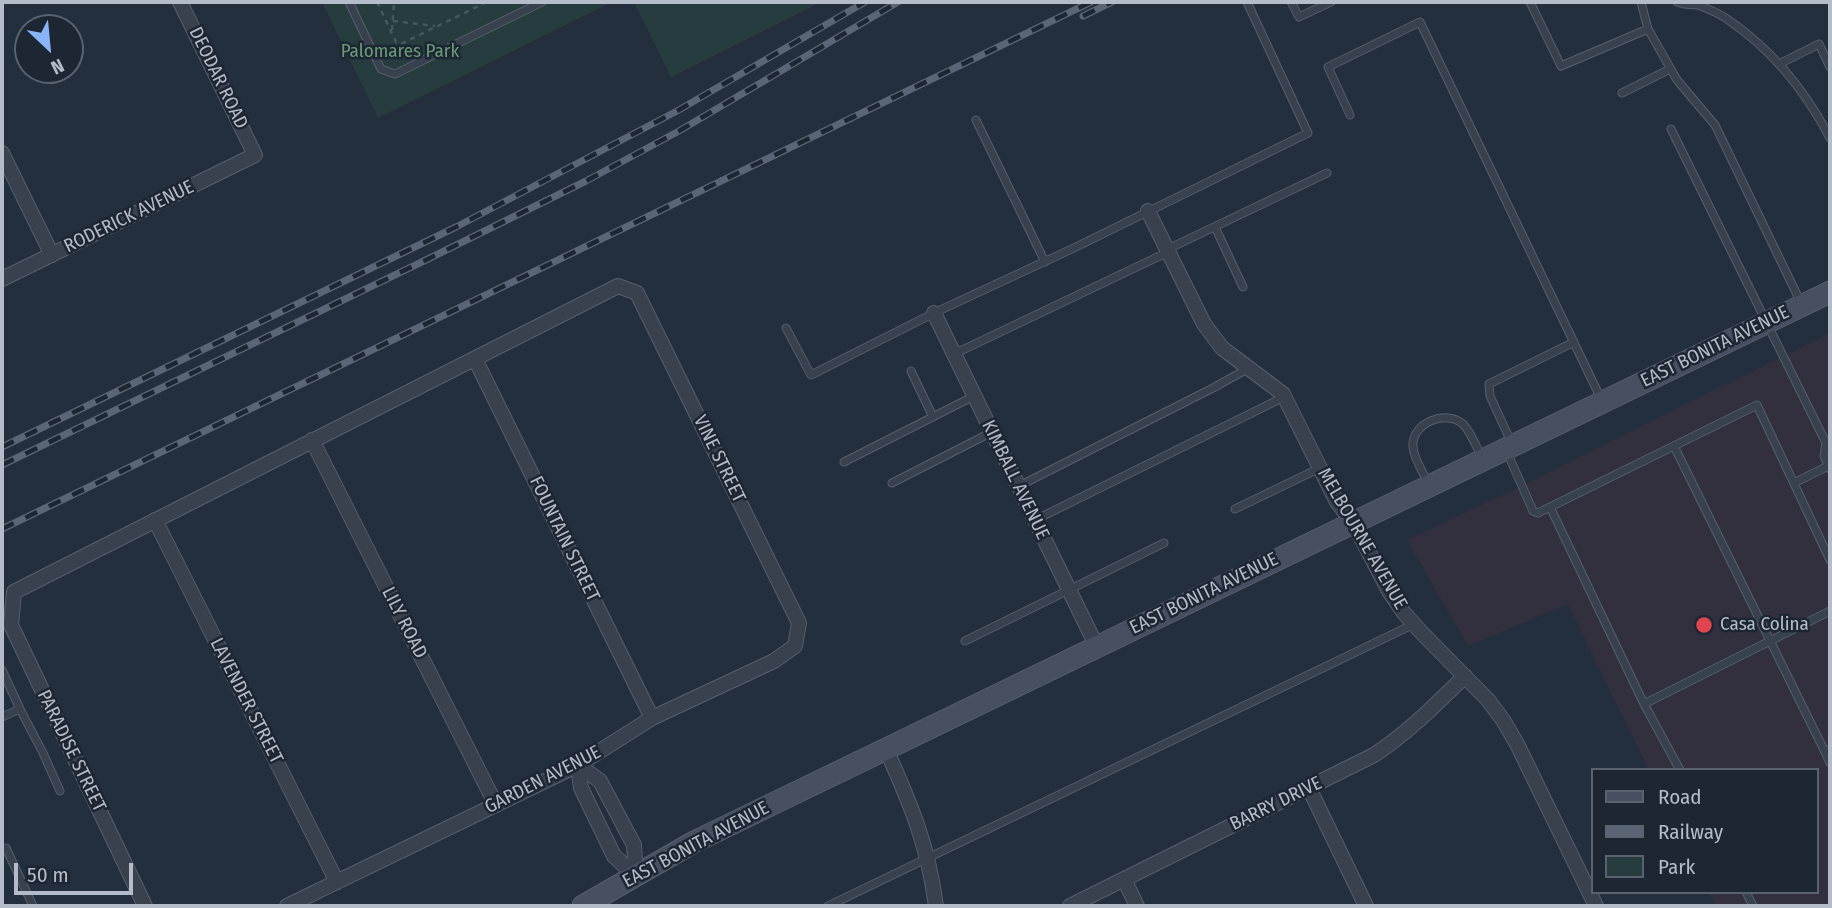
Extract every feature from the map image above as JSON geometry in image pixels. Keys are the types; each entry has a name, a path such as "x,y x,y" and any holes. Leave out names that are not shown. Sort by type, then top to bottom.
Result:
{"main road":[{"name":"EAST BONITA AVENUE","path":"583,906 694,842 1830,292"}],"street":[{"name":"DEODAR ROAD","path":"180,2 256,155"},
{"path":"2,153 52,255"},
{"name":"RODERICK AVENUE","path":"2,279 256,155"},
{"name":"MELBOURNE AVENUE","path":"1147,211 1213,337 1222,348 1273,385 1284,397 1336,502 1353,522 1388,591 1414,624 1503,720 1590,892"},
{"name":"VINE STREET","path":"475,359 618,286 637,293 799,623 794,646"},
{"name":"KIMBALL AVENUE","path":"934,313 1097,647"},
{"path":"155,520 475,359"},
{"name":"FOUNTAIN STREET","path":"475,359 652,718"},
{"name":"LILY ROAD","path":"312,440 496,805"},
{"name":"PARADISE STREET","path":"145,906 11,625 13,592 155,520"},
{"name":"LAVENDER STREET","path":"155,520 337,882"},
{"name":"GARDEN AVENUE","path":"287,906 578,765 652,718 774,662 794,646"},
{"name":"BARRY DRIVE","path":"1070,906 1374,755 1394,743 1465,676"},
{"path":"886,749 907,795 928,858 936,906"},
{"path":"578,765 581,788 614,856 636,876"},
{"path":"578,765 600,781 634,845 636,876"},
{"path":"1309,788 1366,906"},
{"path":"1124,879 1137,906"}],"lane":[{"path":"349,2 381,69 395,74 542,2"},
{"path":"786,328 811,375 1308,133 1247,2"},
{"path":"1292,2 1299,17 1331,2"},
{"path":"1530,2 1561,66 1648,29"},
{"path":"1641,2 1648,29 1676,80 1715,125 1802,305"},
{"path":"1677,2 1699,3 1726,18 1760,44 1798,84 1830,138"},
{"path":"1350,115 1328,66 1420,22 1603,401"},
{"path":"1779,64 1819,44 1830,67"},
{"path":"1622,93 1670,69"},
{"path":"976,120 1045,262"},
{"path":"1671,129 1828,445 1824,456 1829,468 1794,483"},
{"path":"954,354 1326,173"},
{"path":"1215,226 1243,286"},
{"path":"1574,342 1489,384 1490,396 1527,499 1534,511 1538,513 1757,405 1830,560"},
{"path":"1018,486 1249,368"},
{"path":"911,371 933,417"},
{"path":"844,462 974,396"},
{"path":"1035,520 1284,397"},
{"path":"1429,485 1412,445 1421,427 1433,420 1452,419 1463,424 1482,459"},
{"path":"892,483 992,432"},
{"path":"1674,446 1828,751 1830,763"},
{"path":"1235,509 1320,468"},
{"path":"1550,507 1644,704 1679,768"},
{"path":"965,641 1164,543"},
{"path":"1644,704 1830,611"},
{"path":"828,906 1414,624"},
{"path":"2,670 60,791"},
{"path":"2,717 20,709"},
{"path":"2,850 6,848 33,906"}],"path":[{"path":"377,2 396,42 401,44 487,2"},
{"path":"392,33 394,2"},
{"path":"393,21 437,27"}],"shaded area":[{"name":"Casa Colina","path":"1830,333 1830,906 1716,906 1710,894 1818,894 1818,768 1648,768 1568,604 1468,646 1407,540"}],"green space":[{"name":"Palomares Park","path":"322,2 612,2 378,118"},
{"path":"634,2 821,2 671,77"}],"railway":[{"path":"2,447 456,227 677,111 865,2"},
{"path":"2,465 586,181 679,131 898,2"},
{"path":"2,529 1091,2"},
{"path":"1083,16 1112,2"}],"place":[{"name":"Casa Colina","path":"1704,625"}]}
